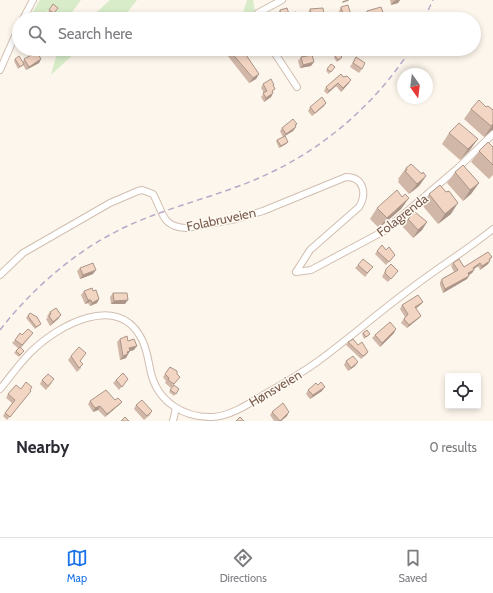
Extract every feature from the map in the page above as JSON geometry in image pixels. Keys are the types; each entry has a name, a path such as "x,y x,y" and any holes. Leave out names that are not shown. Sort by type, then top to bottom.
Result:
{"street":[{"path":"27,12 33,0"},
{"path":"260,12 282,0"},
{"path":"0,70 12,43"},
{"path":"277,56 297,87"},
{"name":"Folagrenda","path":"296,272 311,270 384,231 459,168 493,134"},
{"name":"Folabruveien","path":"0,275 23,253 110,203 138,191 142,190 153,194 163,217 168,223 178,228 186,228 236,219 263,210 346,177 352,177 358,180 364,190 364,200 359,207 310,250 296,272"},
{"name":"Hønsveien","path":"0,389 32,350 44,340 76,322 103,315 116,317 134,326 141,337 155,385 165,400 176,408 202,417 215,417 233,412 258,399 317,362 405,292 493,229"},
{"path":"173,421 176,408"}],"green space":[{"path":"40,0 81,0 72,12 52,12 48,10 46,12 32,12"},
{"path":"110,0 137,0 128,12 97,12"},
{"path":"247,0 253,0 255,12 243,12"},
{"path":"56,56 71,56 51,75"}],"building":[{"path":"53,4 58,8 55,12 49,10"},
{"path":"348,5 350,12 342,12 341,7"},
{"path":"381,7 383,12 367,12"},
{"path":"287,8 288,12 280,12 280,10"},
{"path":"323,8 324,12 311,12 310,9"},
{"path":"19,56 24,64 20,67 15,59"},
{"path":"30,56 39,56 41,59 29,67 24,59"},
{"path":"234,56 247,56 259,74 253,78"},
{"path":"312,56 314,62 303,65 301,57"},
{"path":"335,56 342,57 338,60"},
{"path":"356,57 365,63 362,69 353,63"},
{"path":"331,64 335,67 331,72 327,69"},
{"path":"341,74 343,77 347,76 351,80 343,88 338,83 329,91 326,87"},
{"path":"271,79 275,89 272,91 273,93 266,98 263,93 267,91 263,84"},
{"path":"322,97 326,103 315,113 310,107"},
{"path":"479,100 486,107 488,106 493,110 493,124 491,126 471,109"},
{"path":"293,119 297,124 295,125 296,127 286,134 282,128"},
{"path":"459,123 478,139 468,149 449,133"},
{"path":"285,136 288,142 281,146 277,140"},
{"path":"488,142 493,147 493,165 479,151"},
{"path":"411,164 422,174 423,172 426,176 417,184 405,171"},
{"path":"463,165 479,183 470,190 455,172"},
{"path":"440,185 446,192 449,191 458,203 445,214 429,194"},
{"path":"397,190 402,197 405,194 409,198 387,218 377,208"},
{"path":"415,212 427,222 418,230 408,219"},
{"path":"382,245 386,250 389,247 395,255 389,262 377,251"},
{"path":"488,252 492,257 489,259 490,261 482,266 480,263 473,268 474,270 468,273 469,276 445,289 442,279 458,270 453,263 459,259 464,267"},
{"path":"363,259 373,267 367,273 358,265"},
{"path":"93,263 96,270 83,275 80,268"},
{"path":"391,264 398,271 391,279 385,273 386,269"},
{"path":"92,288 93,291 96,290 99,299 92,303 91,300 88,300 84,291"},
{"path":"113,293 127,293 128,300 114,301"},
{"path":"418,295 423,302 415,307 421,316 409,325 404,319 408,314 402,305"},
{"path":"56,308 61,315 53,322 49,316 51,314 50,312"},
{"path":"30,313 37,317 41,324 36,327 28,316"},
{"path":"390,322 396,329 382,343 375,335"},
{"path":"28,329 33,333 22,345 15,340 20,333 22,335"},
{"path":"367,330 370,334 366,337 363,333"},
{"path":"127,336 128,341 134,339 137,346 129,348 130,351 127,352 128,354 123,356 120,339"},
{"path":"353,339 358,345 362,342 368,352 363,356 348,342"},
{"path":"20,347 24,351 20,355 16,351"},
{"path":"79,347 86,353 80,361 83,364 79,368 71,356"},
{"path":"353,356 358,362 351,368 346,361"},
{"path":"170,367 177,371 177,374 180,377 174,384 168,380 169,378 165,374"},
{"path":"123,373 128,379 122,387 116,380"},
{"path":"48,374 54,379 48,386 42,380"},
{"path":"26,382 32,387 30,390 31,391 10,417 5,413 15,400 8,394 16,385 21,389"},
{"path":"321,382 325,387 313,395 308,390 316,383 318,385"},
{"path":"174,385 179,389 176,394 170,390"},
{"path":"106,390 115,400 118,398 122,402 107,414 100,406 95,408 90,401"},
{"path":"142,400 152,411 147,416 136,405"},
{"path":"283,403 289,412 280,421 272,412"},
{"path":"125,417 129,421 121,421"},
{"path":"240,417 244,421 236,421"}],"railway":[{"path":"427,12 433,0"},
{"path":"0,330 25,300 69,261 119,230 148,217 239,186 290,163 314,148 357,114 376,94 406,56"}]}
